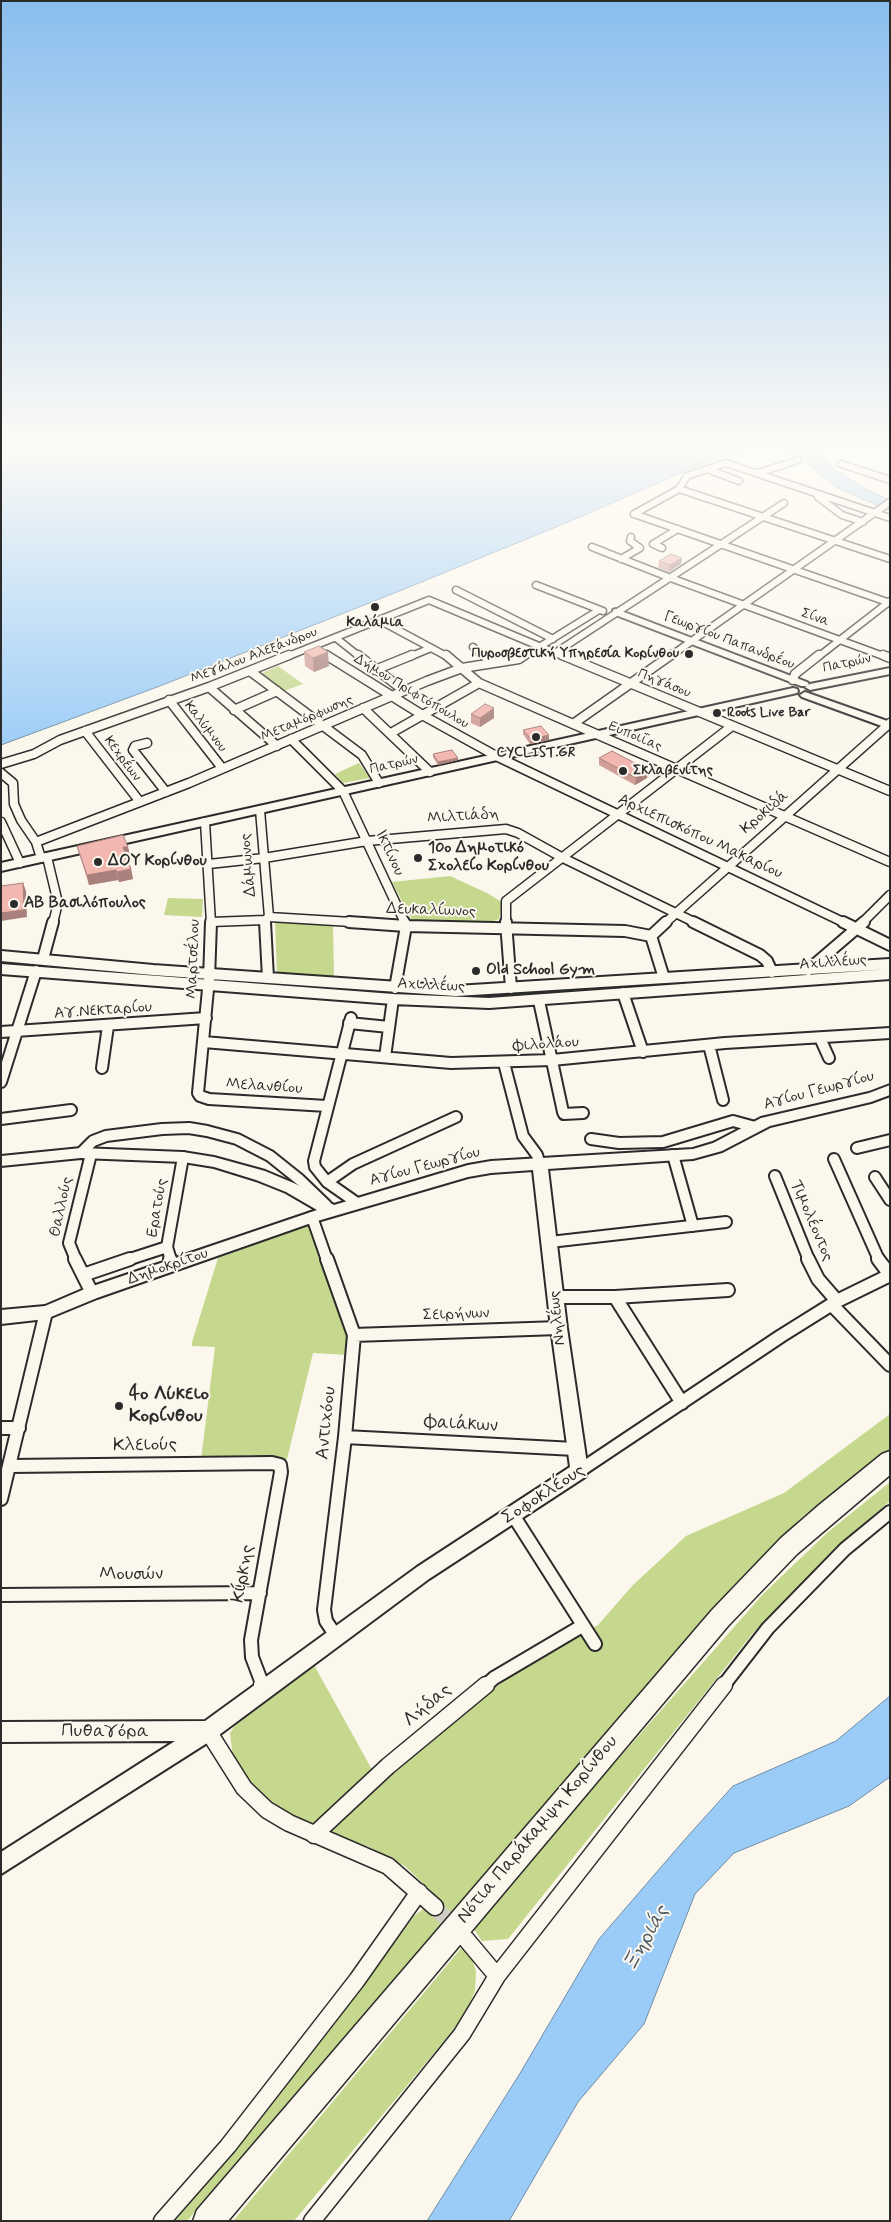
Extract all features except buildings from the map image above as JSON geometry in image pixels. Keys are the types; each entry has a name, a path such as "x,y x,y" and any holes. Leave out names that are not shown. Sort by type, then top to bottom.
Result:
{"highway":[{"name":"Νότια Παράκαμψη Κορίνθου","path":"208,2221 720,1618 789,1546 827,1512 890,1461"}],"main road":[{"name":"Πατρών","path":"1,867 764,698 795,685 808,689 890,670"},
{"path":"764,698 777,687 775,682"}],"street":[{"name":"Σίνα","path":"594,548 743,605 890,658"},
{"path":"621,559 640,548"},
{"path":"555,653 715,548"},
{"path":"731,548 889,602"},
{"path":"573,724 826,548"},
{"path":"855,548 890,559"},
{"name":"Γεωργίου Παπανδρέου","path":"536,585 791,686"},
{"path":"456,590 553,639"},
{"name":"Μεγάλου Αλεξάνδρου","path":"1,764 34,754 60,740 208,687 429,600"},
{"name":"Πηγάσου","path":"429,600 890,791"},
{"path":"791,686 795,674 889,602"},
{"name":"Μεταμόρφωσης","path":"36,842 166,792 291,740 403,690 462,668 519,659 599,610"},
{"name":"Ευποιΐας","path":"379,620 450,658 479,683 890,862"},
{"path":"336,638 403,690"},
{"name":"Γεωργίου Παπανδρέου","path":"687,644 775,682 791,686"},
{"name":"Δήμου Πριφτόπουλου","path":"313,647 390,696 498,757"},
{"path":"473,647 492,662"},
{"path":"375,670 431,648"},
{"path":"250,671 362,755 380,783"},
{"path":"391,733 424,716 479,683"},
{"path":"208,687 276,746"},
{"path":"808,689 889,723"},
{"path":"234,710 278,691"},
{"name":"Καλύμνου","path":"169,700 222,768"},
{"path":"363,708 430,772"},
{"name":"Κροκιδά","path":"651,936 889,723"},
{"path":"511,988 506,901 619,816 732,726"},
{"name":"Κεχρέων","path":"86,731 140,802"},
{"name":"Ικτίνου","path":"291,740 343,791 406,926"},
{"path":"147,742 135,746 133,750 166,792"},
{"name":"Αρχιεπισκόπου Μακαρίου","path":"498,757 890,945"},
{"path":"1,773 13,783 14,804 21,820 44,858 57,894 58,903 43,959"},
{"name":"Δάμωνος","path":"260,810 267,918 268,978"},
{"path":"1,822 20,863"},
{"name":"Μαρτσέλου","path":"200,1096 197,1090 204,1042 210,973 211,922 205,822"},
{"name":"Μιλτιάδη","path":"209,864 264,858 367,841 498,828 512,830 563,858 760,955 767,961 772,972"},
{"path":"808,970 857,929 890,895"},
{"name":"Δευκαλίωνος","path":"211,922 267,918 406,926 624,931 651,936"},
{"path":"395,988 406,926"},
{"path":"651,936 664,978"},
{"name":"Αχιλλέως","path":"1,956 96,966 395,988 462,991 890,964"},
{"name":"Αχιλλέως","path":"1,969 393,999 489,1003 890,974"},
{"path":"1,1082 36,971"},
{"path":"623,993 643,1052"},
{"path":"385,1057 393,999"},
{"path":"539,1000 546,1040 560,1087 563,1112 564,1114 583,1113"},
{"name":"Αγ.Νεκταρίου","path":"1,1032 206,1018"},
{"path":"358,1203 328,1182 315,1168 314,1161 350,1021 389,1027"},
{"path":"102,1068 108,1026"},
{"name":"Φιλολάου","path":"204,1042 451,1063 504,1063 890,1033"},
{"path":"820,1038 829,1058"},
{"path":"709,1046 723,1100"},
{"path":"504,1063 522,1136 537,1155 540,1165"},
{"name":"Αγίου Γεωργίου","path":"334,1212 358,1203 468,1171 693,1154 711,1149 756,1126 871,1097 890,1090"},
{"name":"Μελανθίου","path":"200,1096 327,1106"},
{"path":"1,1119 71,1110"},
{"path":"328,1182 353,1164 456,1117"},
{"path":"591,1140 619,1143 663,1142 733,1121 756,1126"},
{"path":"86,1153 93,1141 106,1136 162,1129 189,1128 207,1131 237,1140 270,1156 300,1180 334,1212"},
{"path":"857,1148 890,1140"},
{"path":"1,1161 86,1153 183,1157 214,1162 260,1174 291,1188 334,1212"},
{"name":"Θαλλούς","path":"86,1153 69,1242 92,1293"},
{"path":"673,1155 693,1226"},
{"name":"Ερατούς","path":"172,1265 167,1247 183,1157"},
{"path":"834,1159 872,1247 881,1264 890,1275"},
{"name":"Νηλέως","path":"540,1165 559,1328 579,1471"},
{"name":"Τιμολέοντος","path":"774,1176 818,1279 834,1303 890,1365"},
{"path":"875,1177 890,1200"},
{"name":"Δημοκρίτου","path":"1,1317 46,1312 92,1293 172,1265 334,1212"},
{"name":"Αντιχόου","path":"312,1218 354,1335 345,1437 324,1610 326,1621 336,1636"},
{"path":"550,1242 726,1222"},
{"path":"83,1275 167,1247"},
{"name":"Σοφοκλέους","path":"1,1864 208,1731 424,1573 682,1402 834,1303 890,1275"},
{"path":"556,1297 615,1297 728,1290"},
{"path":"615,1297 682,1402"},
{"path":"1,1499 46,1312"},
{"name":"Σειρήνων","path":"354,1335 559,1328"},
{"path":"1,1428 19,1428"},
{"name":"Φαιάκων","path":"345,1437 575,1449"},
{"name":"Κλειούς","path":"10,1466 272,1463 280,1465"},
{"name":"Κίρκης","path":"264,1689 252,1657 251,1640 281,1472 280,1465"},
{"path":"312,2221 462,2034 497,1976 768,1628 845,1549 890,1512"},
{"path":"513,1515 595,1644"},
{"name":"Μουσών","path":"1,1595 260,1593"},
{"name":"Λήδας","path":"314,1835 388,1766 494,1678 582,1626"},
{"path":"208,1731 244,1788 267,1810 314,1835 388,1866 435,1907"},
{"name":"Πυθαγόρα","path":"1,1732 208,1731"},
{"path":"162,2221 240,2131 357,1980 419,1892"},
{"path":"466,1939 497,1976"}],"green space":[{"path":"278,666 303,684 284,691 260,674"},
{"path":"359,763 370,778 343,783 335,774"},
{"path":"450,876 500,901 502,908 499,919 491,922 413,922 392,882"},
{"path":"168,898 203,899 202,917 164,915"},
{"path":"275,922 333,925 334,978 277,974"},
{"path":"308,1225 350,1335 347,1355 313,1353 287,1459 250,1455 201,1460 215,1347 192,1346 192,1342 218,1258"},
{"path":"890,1414 890,1452 803,1516 733,1586 187,2221 174,2221 233,2154 353,1999 413,1917 423,1909 431,1913 441,1901 405,1866 369,1847 327,1832 391,1772 457,1717 520,1669 598,1625 633,1585 686,1536 784,1493"},
{"path":"890,1482 890,1501 846,1539 753,1633 508,1939 482,1941 474,1929 577,1806 764,1593 828,1532"},
{"path":"314,1665 375,1775 313,1825 285,1813 254,1791 233,1758 230,1733 239,1719"},
{"path":"463,1946 472,1958 476,1972 475,1991 466,2012 450,2034 294,2221 233,2221"}],"water":[{"path":"1,548 505,548 160,686 1,745"},
{"name":"Ξηριάς","path":"890,1696 890,1777 849,1806 734,1853 695,1894 644,2024 578,2102 509,2221 427,2221 519,2075 599,1939 687,1837 733,1786 836,1741"}],"tunnel":[{"path":"435,1907 455,1928"}],"place":[{"name":"Καλάμια","path":"375,607"},
{"name":"Πυροσβεστική Υπηρεσία Κορίνθου","path":"689,654"},
{"name":"Roots Live Bar","path":"717,713"},
{"name":"CYCLIST.GR","path":"536,737"},
{"name":"Σκλαβενίτης","path":"623,771"},
{"name":"10ο Δημοτικό Σχολείο Κορίνθου","path":"418,858"},
{"name":"ΔΟΥ Κορίνθου","path":"98,862"},
{"name":"ΑΒ Βασιλόπουλος","path":"14,904"},
{"name":"Old School Gym","path":"476,971"},
{"name":"4ο Λύκειο Κορίνθου","path":"119,1406"}]}
